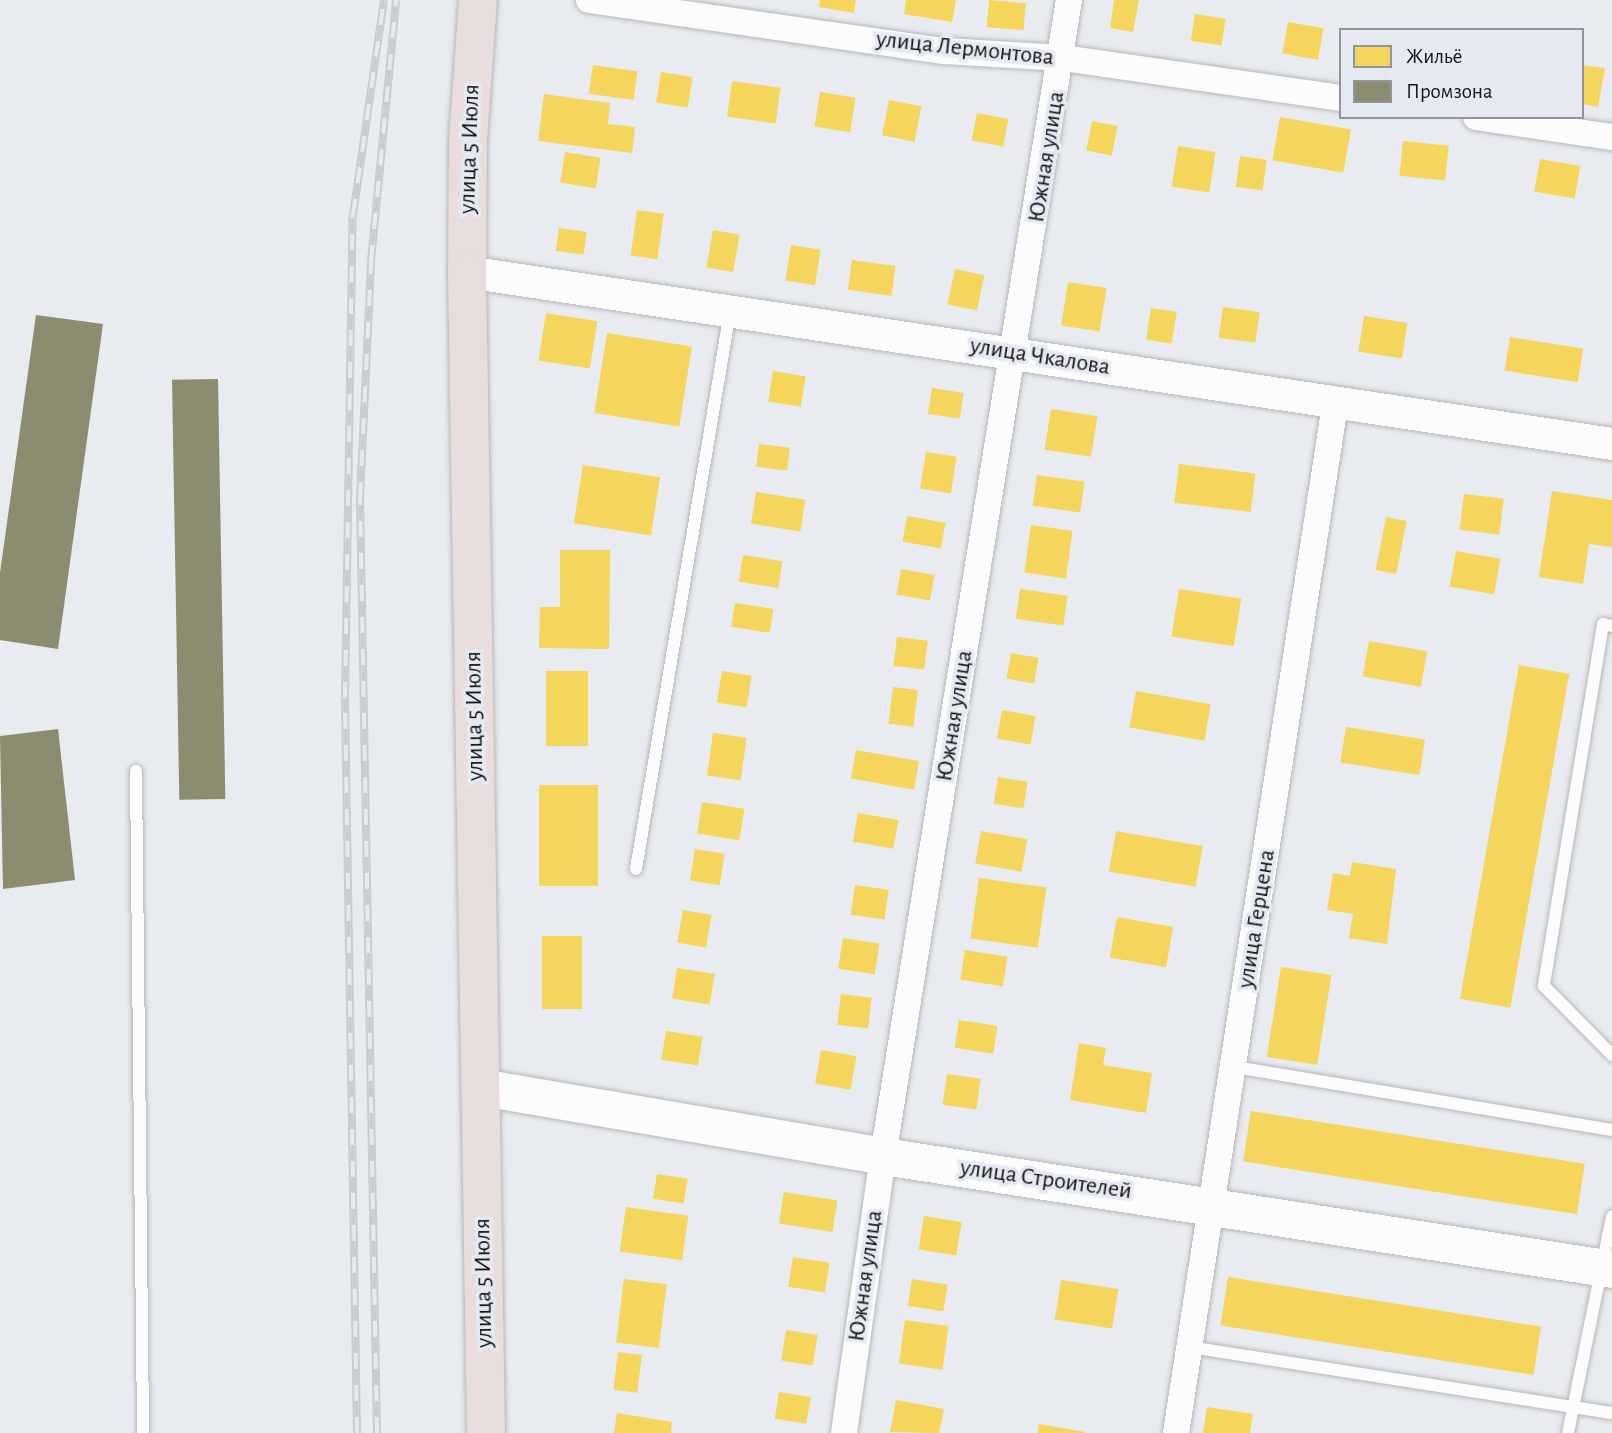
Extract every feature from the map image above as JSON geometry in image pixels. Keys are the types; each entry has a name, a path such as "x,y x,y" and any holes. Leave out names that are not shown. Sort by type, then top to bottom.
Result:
{"highway":[{"name":"улица 5 Июля","path":"478,0 468,139 467,272 486,1433"}],"main road":[{"name":"улица Строителей","path":"481,1087 883,1156 1213,1204 1607,1268"}],"street":[{"name":"улица Лермонтова","path":"589,0 945,51 1063,58 1339,98"},
{"name":"Южная улица","path":"844,1433 883,1156 1063,58 1069,0"},
{"path":"1490,119 1612,137"},
{"name":"улица Чкалова","path":"467,272 730,308 1335,405 1612,444"},
{"name":"улица Герцена","path":"1176,1433 1235,1067 1335,405"}],"lane":[{"path":"636,869 730,308"},
{"path":"1612,626 1603,624 1544,986 1612,1055"},
{"path":"136,771 142,1433"},
{"path":"1235,1067 1612,1130"},
{"path":"1568,1433 1607,1268 1612,1216"},
{"path":"1190,1347 1612,1413"}],"building: Жильё":[{"path":"820,0 856,0 854,13 819,7"},
{"path":"906,0 956,0 952,22 904,14"},
{"path":"989,0 1026,3 1024,30 987,27"},
{"path":"1114,0 1139,0 1133,32 1110,28"},
{"path":"1195,14 1226,19 1221,46 1191,41"},
{"path":"1288,22 1323,28 1318,60 1282,54"},
{"path":"593,65 638,71 634,100 589,94"},
{"path":"1584,65 1605,68 1598,107 1584,104"},
{"path":"661,72 693,77 688,108 656,103"},
{"path":"732,81 781,88 776,123 727,117"},
{"path":"820,92 856,98 850,132 815,127"},
{"path":"544,94 610,103 608,124 635,127 632,153 538,141"},
{"path":"889,100 921,106 915,142 882,135"},
{"path":"977,113 1008,119 1003,147 972,140"},
{"path":"1280,117 1351,130 1343,173 1272,160"},
{"path":"1092,121 1118,126 1112,155 1086,150"},
{"path":"1403,141 1449,146 1445,181 1399,176"},
{"path":"1178,146 1216,152 1209,192 1172,186"},
{"path":"565,152 601,158 596,188 560,183"},
{"path":"1240,156 1267,160 1262,190 1236,187"},
{"path":"1540,159 1580,166 1575,199 1534,191"},
{"path":"637,210 664,214 657,259 631,256"},
{"path":"559,228 587,232 584,255 556,251"},
{"path":"713,230 740,235 733,272 706,267"},
{"path":"791,245 821,250 815,285 785,281"},
{"path":"852,260 896,266 891,296 848,290"},
{"path":"955,269 984,275 977,310 948,304"},
{"path":"1068,282 1107,288 1100,332 1061,325"},
{"path":"1223,307 1260,312 1255,343 1219,338"},
{"path":"1151,308 1177,312 1172,344 1146,340"},
{"path":"546,313 597,321 590,369 538,360"},
{"path":"1364,316 1407,323 1402,358 1358,352"},
{"path":"607,333 692,346 679,426 594,413"},
{"path":"1510,337 1583,349 1578,382 1505,371"},
{"path":"773,371 806,376 801,407 768,402"},
{"path":"932,388 964,393 960,419 928,414"},
{"path":"1051,409 1097,416 1091,457 1045,449"},
{"path":"759,444 790,448 787,471 756,467"},
{"path":"926,452 957,457 951,493 920,489"},
{"path":"1179,464 1255,473 1251,512 1174,503"},
{"path":"583,465 660,477 651,535 574,523"},
{"path":"1037,475 1085,482 1080,512 1033,506"},
{"path":"1552,491 1612,500 1612,547 1589,544 1583,584 1539,577"},
{"path":"756,492 805,500 800,531 751,524"},
{"path":"1464,494 1504,499 1499,535 1460,530"},
{"path":"907,516 945,523 941,548 902,542"},
{"path":"1386,517 1407,521 1396,574 1376,570"},
{"path":"1031,525 1073,531 1066,578 1024,573"},
{"path":"560,550 610,550 609,649 539,648 540,607 560,607"},
{"path":"1456,551 1500,559 1494,594 1450,586"},
{"path":"743,555 783,561 778,588 739,582"},
{"path":"901,569 934,575 930,601 896,595"},
{"path":"1020,589 1068,596 1063,625 1016,619"},
{"path":"1179,589 1241,599 1234,646 1171,636"},
{"path":"735,603 774,609 770,633 731,627"},
{"path":"897,637 928,641 924,670 893,666"},
{"path":"1369,641 1427,651 1421,687 1363,676"},
{"path":"1011,653 1039,658 1034,683 1006,679"},
{"path":"1519,665 1569,674 1510,1008 1460,999"},
{"path":"546,671 588,671 588,746 546,746"},
{"path":"722,671 752,676 747,707 717,703"},
{"path":"893,687 918,690 913,727 888,724"},
{"path":"1136,691 1211,704 1204,741 1130,727"},
{"path":"1002,710 1035,716 1030,744 997,739"},
{"path":"1346,727 1425,740 1419,775 1340,763"},
{"path":"713,733 747,738 741,780 707,776"},
{"path":"856,750 919,761 914,790 851,779"},
{"path":"998,777 1028,782 1023,808 994,804"},
{"path":"539,785 598,785 598,886 539,886"},
{"path":"702,802 744,809 739,840 697,834"},
{"path":"858,813 898,820 893,849 853,842"},
{"path":"981,831 1027,839 1022,872 975,863"},
{"path":"1116,831 1203,846 1196,887 1109,871"},
{"path":"695,849 725,854 720,885 690,881"},
{"path":"1352,862 1396,869 1387,944 1349,938 1353,914 1327,910 1333,873 1350,876"},
{"path":"979,878 1046,887 1038,948 971,938"},
{"path":"855,885 889,890 884,919 851,915"},
{"path":"683,910 712,915 706,948 677,942"},
{"path":"1117,917 1173,927 1166,967 1110,957"},
{"path":"542,936 582,936 582,1009 542,1009"},
{"path":"843,938 880,944 875,974 838,969"},
{"path":"965,950 1007,957 1003,986 960,980"},
{"path":"1281,967 1331,975 1317,1065 1267,1057"},
{"path":"677,968 715,974 710,1005 672,999"},
{"path":"841,994 872,998 868,1029 837,1025"},
{"path":"959,1020 998,1026 993,1054 955,1048"},
{"path":"666,1031 703,1037 698,1065 661,1060"},
{"path":"1079,1043 1106,1048 1103,1065 1152,1073 1146,1113 1070,1100"},
{"path":"821,1050 856,1056 851,1090 815,1083"},
{"path":"947,1074 981,1079 976,1109 943,1105"},
{"path":"1251,1111 1585,1164 1577,1214 1243,1161"},
{"path":"657,1174 688,1179 684,1204 653,1199"},
{"path":"784,1192 837,1200 832,1232 779,1224"},
{"path":"626,1207 688,1216 682,1260 620,1252"},
{"path":"924,1216 962,1222 956,1256 919,1250"},
{"path":"793,1257 830,1263 825,1292 788,1287"},
{"path":"1228,1277 1541,1327 1533,1375 1220,1325"},
{"path":"624,1279 667,1284 659,1348 616,1343"},
{"path":"912,1279 948,1285 943,1311 908,1306"},
{"path":"1061,1280 1118,1289 1112,1329 1055,1320"},
{"path":"905,1320 949,1326 942,1370 899,1364"},
{"path":"786,1330 818,1335 813,1366 781,1361"},
{"path":"618,1352 642,1355 637,1393 613,1390"},
{"path":"779,1392 811,1397 806,1424 775,1419"},
{"path":"896,1400 944,1409 939,1433 890,1432"},
{"path":"1207,1407 1253,1414 1250,1433 1203,1433"},
{"path":"617,1413 672,1422 671,1433 614,1433"},
{"path":"1039,1424 1085,1432 1085,1433 1038,1433"}],"building: Промзона":[{"path":"36,315 103,324 58,649 0,640 0,573"},
{"path":"218,379 225,799 179,800 172,380"},
{"path":"58,729 75,880 3,889 0,736"}],"railway":[{"path":"357,1433 345,698 353,215 384,0"},
{"path":"377,1433 360,498 371,261 396,0"}]}
